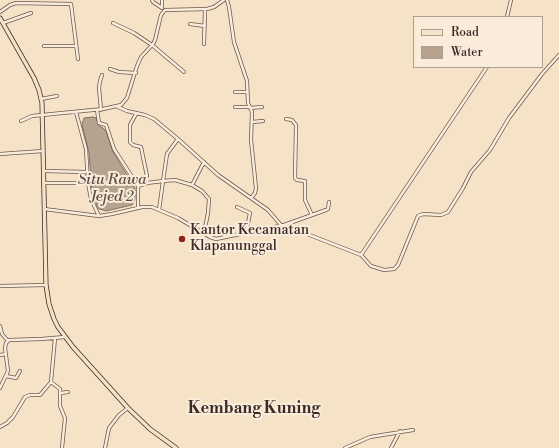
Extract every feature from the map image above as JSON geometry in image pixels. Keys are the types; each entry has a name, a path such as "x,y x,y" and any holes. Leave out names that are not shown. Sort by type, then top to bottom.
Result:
{"main road":[{"path":"0,18 34,78 41,99 43,116 46,285 51,312 58,327 65,337 128,408 150,429 176,448"}],"street":[{"path":"152,0 164,9 205,10 214,7 224,0"},
{"path":"21,121 30,116 101,110 118,107 124,104 141,57 152,45 157,35 164,9 162,0"},
{"path":"227,0 234,42 247,81 248,103 252,112 252,140 256,188 255,193 251,198"},
{"path":"507,16 511,0"},
{"path":"0,12 16,3 71,4 78,59"},
{"path":"204,44 205,10"},
{"path":"3,23 31,13"},
{"path":"113,23 134,33 152,45 184,72"},
{"path":"190,24 204,26"},
{"path":"44,46 76,46"},
{"path":"118,107 154,119 218,175 268,210 283,225 360,255 371,266 379,270 390,270 396,268 418,216 423,214 441,215 448,212 471,172 490,150 508,118 542,74 559,55"},
{"path":"360,255 486,68"},
{"path":"110,69 119,72 136,73"},
{"path":"101,110 99,88 102,75"},
{"path":"235,92 247,92"},
{"path":"41,99 57,96"},
{"path":"235,108 262,107"},
{"path":"96,110 99,123 106,125 114,149 138,186 138,208"},
{"path":"76,112 86,149 88,183 91,199 99,216"},
{"path":"136,114 130,125 130,142 132,145 141,147 147,176"},
{"path":"286,119 292,120 296,124 295,178 297,180 304,181 305,200 312,215"},
{"path":"252,122 263,121"},
{"path":"159,210 167,154 178,139"},
{"path":"0,154 43,151"},
{"path":"192,185 204,162"},
{"path":"44,171 87,172"},
{"path":"138,186 147,183 175,180 192,185 202,191 209,199 208,213 203,233"},
{"path":"44,183 88,183"},
{"path":"44,209 99,216 148,207 178,218 216,239 246,234 283,225 328,209 329,202"},
{"path":"237,207 250,213 246,234"},
{"path":"0,286 46,285"},
{"path":"0,326 2,334 8,342"},
{"path":"0,388 8,369 5,348 8,342 14,339 65,337"},
{"path":"0,427 13,417 27,396 40,396 51,382 55,338"},
{"path":"0,355 6,354"},
{"path":"6,376 16,378 20,371"},
{"path":"51,382 60,389 60,406 66,419 62,448"},
{"path":"61,393 68,392"},
{"path":"105,448 109,428 119,415 128,408"},
{"path":"345,448 370,436 413,430"},
{"path":"391,448 400,431"}],"water":[{"name":"Situ Rawa Jejed 2","path":"84,118 96,118 99,126 106,131 113,152 135,188 135,199 132,205 106,211 99,209 97,206 92,191 89,153 82,124"}],"place":[{"name":"Kantor Kecamatan Klapanunggal","path":"182,239"}],"district":[{"name":"Kembang Kuning","path":"254,409"}]}
